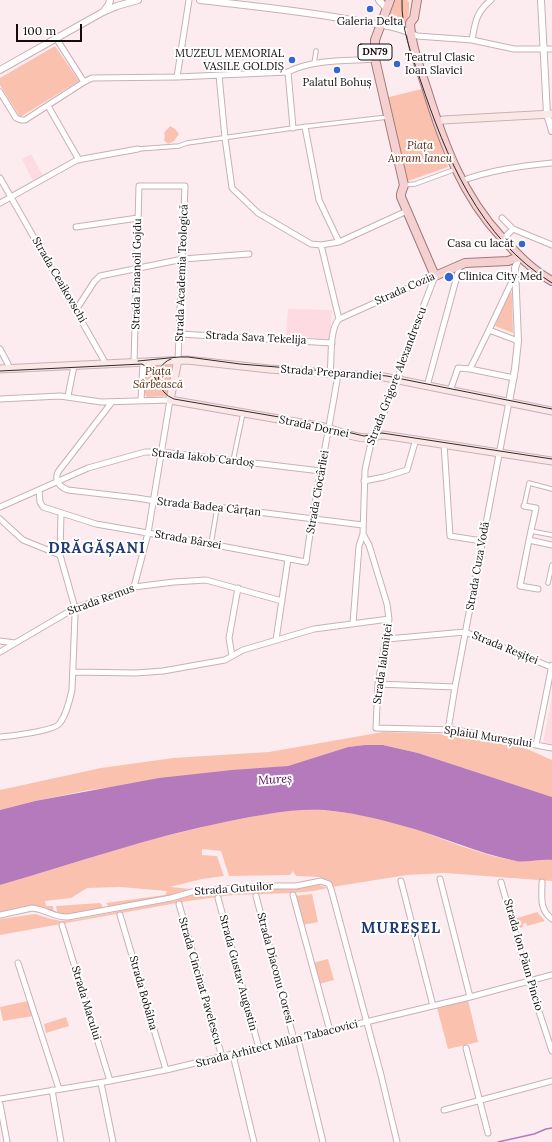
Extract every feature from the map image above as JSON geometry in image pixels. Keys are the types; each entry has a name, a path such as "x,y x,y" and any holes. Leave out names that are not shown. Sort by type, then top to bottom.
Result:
{"main road":[{"name":"DN79","path":"388,117 375,59 375,40 390,0"},
{"path":"411,0 410,33 437,122 456,169 470,196 487,221 519,257 552,281"},
{"path":"410,23 414,18 417,0"},
{"path":"437,122 443,120 549,114"},
{"path":"388,117 404,185 401,195 435,276"},
{"name":"Strada Cozia","path":"435,276 460,264 470,262 508,261 519,257"},
{"path":"170,400 178,360"},
{"name":"Strada Preparandiei","path":"0,370 178,360 269,369 384,377 552,411"},
{"name":"Strada Dornei","path":"170,400 330,429 352,436 372,438 383,435 416,439 552,461"}],"street":[{"path":"103,12 108,7 110,0"},
{"path":"0,70 103,12 138,0"},
{"path":"177,77 189,0"},
{"path":"200,0 308,12 380,25 417,36 472,40 505,48 552,49"},
{"path":"379,0 387,9"},
{"path":"472,40 476,18 480,11 491,0"},
{"path":"541,0 543,50 552,130"},
{"path":"56,38 84,82"},
{"path":"314,64 316,51"},
{"path":"0,92 18,119 24,120 92,78 177,77 288,72 304,65 375,59"},
{"path":"288,72 293,128"},
{"path":"219,75 225,138 232,185 234,191 266,219 311,244 321,246 339,242 407,211"},
{"path":"48,106 79,160"},
{"path":"0,203 79,160 138,149 183,145 187,143 305,126 388,117"},
{"path":"305,126 319,200 339,242"},
{"path":"462,180 502,169 552,163"},
{"path":"404,185 415,184 456,169"},
{"name":"Strada Ceaikovschi","path":"0,178 106,364"},
{"name":"Strada Academia Teologică","path":"139,186 185,186 178,360"},
{"name":"Strada Emanoil Gojdu","path":"134,363 139,186"},
{"path":"76,227 138,218"},
{"path":"502,218 513,229 552,245"},
{"path":"503,239 513,229"},
{"path":"321,246 339,319 334,328 330,373"},
{"path":"76,310 97,278 100,276 183,259 249,254"},
{"path":"509,402 514,378 518,341 515,268 519,257"},
{"path":"427,386 460,264"},
{"path":"470,369 515,275"},
{"name":"Strada Cozia","path":"339,319 435,276"},
{"name":"Strada Grigore Alexandrescu","path":"353,623 359,546 363,534 364,481 367,456 372,438 382,418 397,380 435,276"},
{"path":"489,330 518,341"},
{"name":"Strada Sava Tekelija","path":"180,334 332,343"},
{"path":"0,349 9,369"},
{"path":"141,401 143,362"},
{"path":"68,396 74,366"},
{"path":"450,391 458,368 514,378"},
{"name":"Strada Ciocârliei","path":"306,562 312,518 330,429 338,374"},
{"path":"0,399 68,396 95,402 170,400 148,533 134,587"},
{"path":"57,482 56,478 58,472 112,402"},
{"name":"Strada Cuza Vodă","path":"448,730 465,632 509,402"},
{"path":"233,461 244,413"},
{"path":"364,481 406,470 416,439"},
{"path":"444,444 450,536 482,541"},
{"name":"Strada Iakob Cardoș","path":"0,507 88,468 145,452 162,452 321,471"},
{"name":"Strada Badea Cârțan","path":"57,482 63,488 68,490 174,504 312,518 363,525"},
{"path":"538,589 520,586 536,508 524,506 529,483 552,489"},
{"name":"Strada Bârsei","path":"39,490 41,505 96,524 306,562"},
{"path":"211,544 217,508"},
{"path":"0,737 34,732 55,727 60,724 71,694 75,608 60,555 61,513"},
{"path":"0,519 23,540 60,555"},
{"path":"531,531 552,536"},
{"name":"Strada Ialomiței","path":"363,534 369,545 387,604 390,619 378,684 376,728"},
{"path":"529,540 552,545"},
{"path":"359,546 369,545"},
{"path":"276,640 288,559"},
{"path":"548,583 552,565"},
{"name":"Strada Remus","path":"0,652 75,608 134,587 206,580 282,601"},
{"path":"232,656 229,644 238,588"},
{"path":"73,672 148,673 221,661 243,650 314,629 390,619"},
{"name":"Strada Reșiței","path":"386,639 465,632 552,665"},
{"path":"0,642 14,643"},
{"path":"536,745 552,665"},
{"path":"378,684 455,687"},
{"name":"Splaiul Mureșului","path":"376,728 465,731 552,748"},
{"path":"440,879 470,996"},
{"path":"401,881 432,1006"},
{"name":"Strada Gutuilor","path":"0,915 37,908 57,916 68,918 171,898 195,891 296,886 314,882 325,882 329,884 331,889 366,1022"},
{"name":"Strada Ion Păun Pincio","path":"501,882 529,981 552,1051"},
{"path":"542,882 544,910 552,919"},
{"path":"293,895 330,1031"},
{"name":"Strada Diaconu Coresi","path":"256,896 323,1142"},
{"name":"Strada Gustav Augustin","path":"218,898 259,1048"},
{"name":"Strada Cincinat Pavelescu","path":"179,904 222,1057"},
{"name":"Strada Bobâlna","path":"120,915 166,1070"},
{"name":"Strada Macului","path":"62,925 110,1081"},
{"path":"18,964 59,1089"},
{"name":"Strada Arhitect Milan Tabacovici","path":"0,1099 102,1083 233,1055 432,1006 552,974"},
{"path":"366,1022 396,1142"},
{"path":"466,1048 488,1133"},
{"path":"233,1055 254,1142"},
{"path":"444,1110 552,1081"},
{"path":"102,1083 113,1142"},
{"path":"52,1090 61,1142"},
{"path":"0,1104 7,1142"}],"shaded area":[{"path":"31,154 43,176 33,181 22,159"},
{"path":"288,309 332,310 330,339 286,336"},
{"path":"552,697 552,745 543,743"}],"green space":[{"path":"394,0 407,0 409,2 409,12 406,22 401,26 386,23 385,21"},
{"path":"55,46 79,81 20,117 0,85 0,78"},
{"name":"Piața Avram Iancu","path":"422,89 448,167 405,182 385,98"},
{"path":"170,126 179,134 174,141 168,144 164,140 164,133"},
{"path":"511,292 513,333 495,326 509,293"},
{"name":"Piața Sârbească","path":"170,363 173,367 169,393 166,396 147,397 144,391 144,372 146,365"},
{"path":"383,732 435,734 487,739 529,750 552,760 552,797 418,753 383,745 365,745 348,747 288,766 89,790 0,810 0,790 101,768 173,758 269,752"},
{"path":"301,809 352,814 391,821 475,851 504,859 523,861 552,860 552,881 445,873 407,875 332,887 329,880 319,877 296,876 293,871 290,875 229,876 221,851 202,849 202,855 217,856 224,876 202,879 170,887 191,889 191,891 171,897 109,907 106,903 165,895 167,891 120,887 87,888 71,898 45,901 46,906 53,906 54,914 39,908 0,913 0,885 146,841 210,825"},
{"path":"319,885 328,888 293,893 233,895 188,901 0,935 0,919 35,914 62,921 74,920 172,901 198,893 265,888 290,889"},
{"path":"312,894 318,922 302,925 294,896"},
{"path":"100,903 103,910 70,916 58,916 56,906"},
{"path":"537,912 545,921 527,926 526,923 523,924 523,927 517,929 514,919"},
{"path":"328,959 334,980 319,984 313,963"},
{"path":"468,1000 478,1042 448,1049 437,1008"},
{"path":"28,1001 33,1016 3,1021 0,1007"},
{"path":"66,1017 69,1026 46,1033 44,1024"}],"water":[{"name":"Mureș","path":"383,745 418,753 552,797 552,860 525,862 516,861 501,858 391,822 333,811 300,810 253,816 172,834 0,885 0,810 35,801 159,778 232,770 288,766 348,747"}],"waterway":[{"path":"498,1142 534,1134 552,1128"}],"tram line":[{"path":"402,0 403,20 413,60 441,137 468,193 485,219 504,243 526,265 552,283"},
{"path":"138,361 188,357 240,364 387,376 552,409"},
{"path":"159,383 158,376 160,369 164,363 171,359"},
{"path":"0,371 142,364 151,372 164,392 174,399 320,424 364,436 382,433 552,459"}],"place":[{"name":"Galeria Delta","path":"370,9"},
{"name":"MUZEUL MEMORIAL VASILE GOLDIȘ","path":"292,60"},
{"name":"Teatrul Clasic Ioan Slavici","path":"397,64"},
{"name":"Palatul Bohuș","path":"337,70"},
{"name":"Casa cu lacăt","path":"522,244"},
{"name":"Clinica City Med","path":"449,277"}],"district":[{"name":"DRĂGĂȘANI","path":"97,549"},
{"name":"MUREȘEL","path":"401,929"}]}
